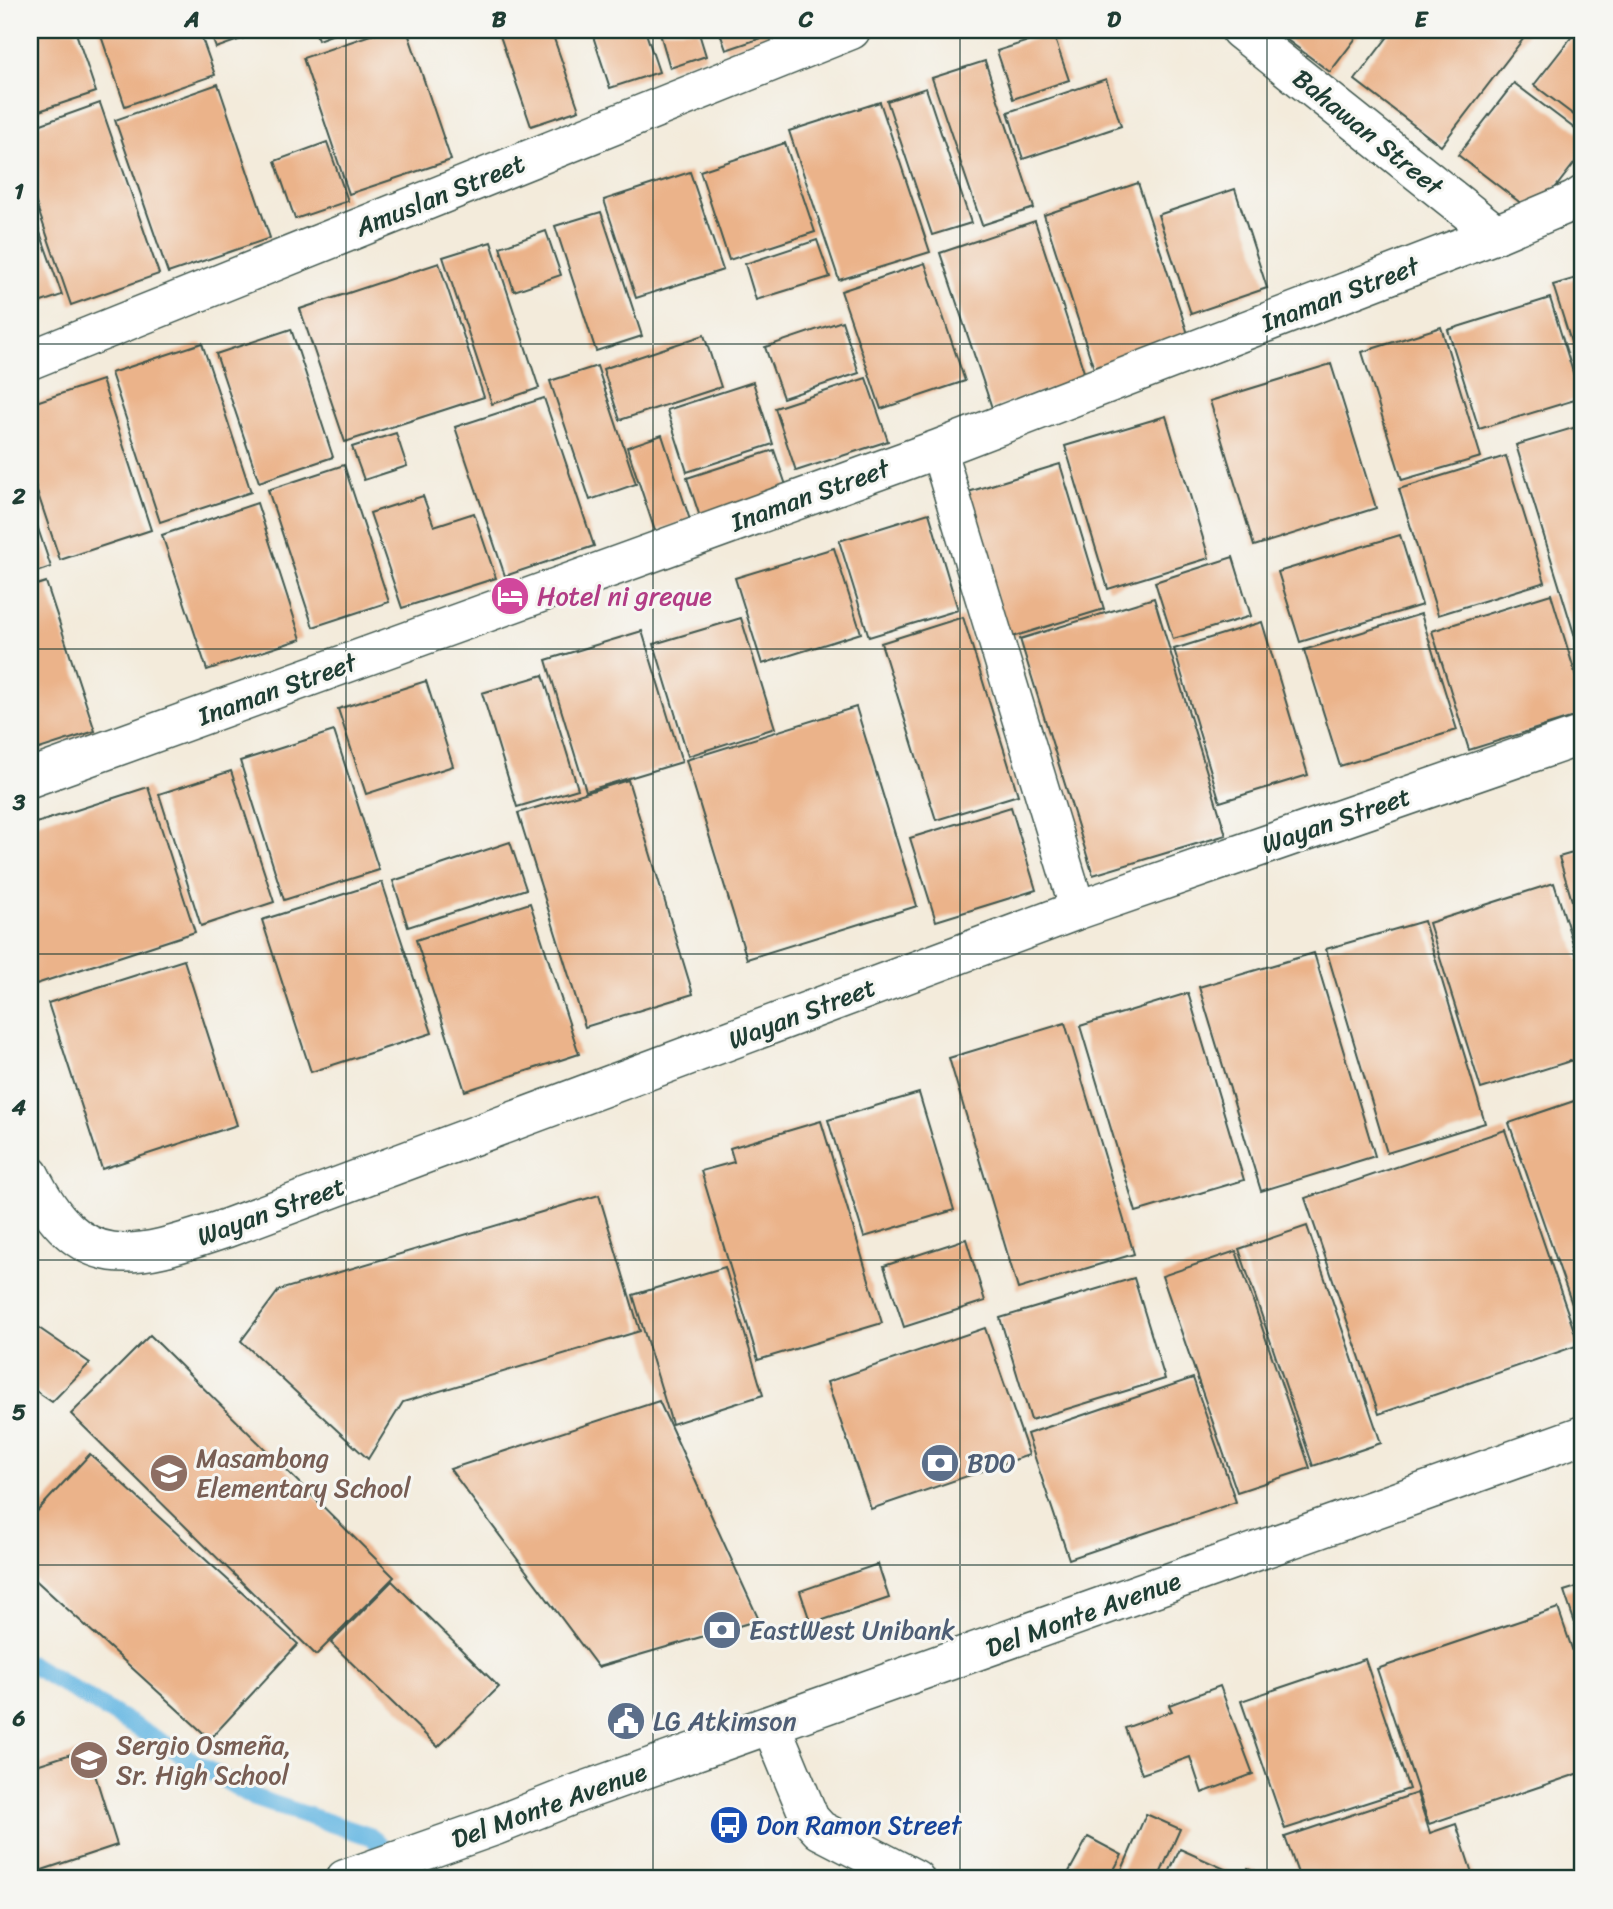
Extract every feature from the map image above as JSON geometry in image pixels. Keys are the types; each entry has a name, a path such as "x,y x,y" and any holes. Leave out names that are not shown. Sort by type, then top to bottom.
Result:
{"street":[{"name":"Amuslan Street","path":"30,360 851,30"},
{"name":"Bahawan Street","path":"1240,30 1496,234"},
{"name":"Inaman Street","path":"30,778 938,449 1496,234 1583,195"},
{"name":"Wayan Street","path":"33,1190 55,1218 77,1238 92,1247 115,1253 154,1250 184,1242 1078,910 1583,735"},
{"name":"Del Monte Avenue","path":"345,1879 495,1826 578,1793 1583,1436"},
{"path":"771,1725 810,1819 820,1830 915,1879"}],"lane":[{"path":"938,449 1078,910"}],"building":[{"path":"30,30 75,30 96,92 30,114"},
{"path":"99,30 199,30 215,75 125,106"},
{"path":"209,30 267,30 216,48"},
{"path":"315,30 345,30 318,40"},
{"path":"385,30 407,30 451,160 349,194 303,58"},
{"path":"498,30 551,30 579,110 531,126"},
{"path":"591,30 645,30 659,72 610,88"},
{"path":"659,30 698,30 706,56 670,68"},
{"path":"719,30 785,30 726,50"},
{"path":"1274,30 1362,30 1330,72"},
{"path":"1393,30 1530,30 1441,146 1355,80"},
{"path":"1577,30 1583,30 1583,122 1534,85"},
{"path":"1053,33 1069,80 1013,99 997,51"},
{"path":"985,61 1034,208 982,225 932,78"},
{"path":"1106,79 1121,126 1023,159 1008,112"},
{"path":"1514,83 1583,135 1583,152 1535,214 1458,155"},
{"path":"218,84 270,238 168,273 115,120"},
{"path":"926,88 971,223 932,235 887,101"},
{"path":"880,102 930,252 839,280 789,131"},
{"path":"100,103 159,274 71,305 30,186 30,128"},
{"path":"327,142 348,201 295,219 275,161"},
{"path":"785,143 815,232 729,260 700,171"},
{"path":"690,172 723,270 636,298 604,200"},
{"path":"1138,183 1190,340 1095,372 1044,215"},
{"path":"1235,189 1267,288 1191,314 1158,215"},
{"path":"30,204 62,295 30,306"},
{"path":"601,212 642,336 596,351 555,226"},
{"path":"1035,221 1086,378 992,408 940,253"},
{"path":"546,231 561,275 514,291 500,247"},
{"path":"817,240 830,277 756,300 745,264"},
{"path":"491,242 539,388 492,404 443,257"},
{"path":"439,263 484,397 345,442 300,309"},
{"path":"925,263 965,381 881,409 841,291"},
{"path":"1583,276 1583,380 1553,285"},
{"path":"1550,298 1581,398 1479,429 1448,330"},
{"path":"842,321 859,373 783,398 765,347"},
{"path":"1441,327 1481,457 1402,480 1362,352"},
{"path":"291,329 333,457 259,482 216,354"},
{"path":"704,335 721,387 620,420 603,369"},
{"path":"202,343 251,492 160,522 111,373"},
{"path":"1331,364 1376,508 1254,546 1210,401"},
{"path":"597,366 636,484 590,500 550,381"},
{"path":"866,378 888,441 796,471 775,408"},
{"path":"102,380 151,530 60,560 30,470 30,404"},
{"path":"753,382 773,444 687,472 667,410"},
{"path":"544,398 594,546 505,576 455,427"},
{"path":"1166,416 1209,558 1108,589 1065,446"},
{"path":"1583,425 1583,663 1516,445"},
{"path":"396,433 407,466 364,480 352,447"},
{"path":"662,435 690,520 655,531 627,447"},
{"path":"774,450 789,494 702,523 687,478"},
{"path":"1506,456 1545,582 1438,615 1399,489"},
{"path":"1060,464 1104,609 1009,638 965,493"},
{"path":"344,465 389,602 313,627 268,490"},
{"path":"423,496 434,526 474,513 496,578 402,608 370,513"},
{"path":"257,503 301,639 207,670 162,535"},
{"path":"30,505 51,567 30,574"},
{"path":"929,513 958,610 869,637 839,541"},
{"path":"1400,535 1422,605 1300,642 1278,572"},
{"path":"834,548 861,633 762,664 735,578"},
{"path":"1233,557 1251,616 1173,639 1155,582"},
{"path":"46,582 95,731 30,752 30,587"},
{"path":"1551,594 1583,699 1583,714 1469,750 1432,631"},
{"path":"1154,598 1226,835 1093,875 1020,639"},
{"path":"1421,614 1457,730 1340,766 1304,650"},
{"path":"963,617 1018,795 936,820 881,643"},
{"path":"741,618 775,728 688,756 654,644"},
{"path":"1262,622 1308,775 1220,802 1174,649"},
{"path":"642,631 682,762 586,791 546,660"},
{"path":"543,675 578,789 517,807 482,693"},
{"path":"426,681 453,766 366,794 338,709"},
{"path":"856,707 917,906 747,959 686,760"},
{"path":"334,731 379,870 284,900 240,761"},
{"path":"231,771 274,902 201,926 159,794"},
{"path":"628,780 693,994 585,1027 518,813"},
{"path":"148,787 195,932 30,986 30,825"},
{"path":"1011,807 1036,890 936,921 910,838"},
{"path":"510,842 526,889 408,927 393,881"},
{"path":"1583,850 1583,938 1559,857"},
{"path":"382,882 432,1033 311,1072 262,920"},
{"path":"1554,883 1583,975 1583,1057 1481,1089 1429,923"},
{"path":"530,903 579,1054 465,1091 416,940"},
{"path":"1424,921 1485,1123 1387,1153 1326,949"},
{"path":"1314,953 1375,1156 1261,1191 1199,987"},
{"path":"184,960 237,1125 102,1169 48,1003"},
{"path":"1188,993 1244,1180 1136,1212 1080,1026"},
{"path":"1065,1023 1134,1254 1018,1289 949,1058"},
{"path":"919,1093 954,1210 864,1237 828,1120"},
{"path":"1583,1098 1583,1336 1509,1123"},
{"path":"821,1121 882,1323 758,1360 701,1171 734,1162 730,1148"},
{"path":"1505,1130 1579,1345 1379,1414 1305,1198"},
{"path":"599,1195 640,1331 403,1402 368,1459 241,1341 279,1290"},
{"path":"1307,1226 1381,1443 1313,1466 1239,1249"},
{"path":"966,1239 985,1301 904,1327 884,1266"},
{"path":"1236,1251 1310,1468 1237,1492 1162,1276"},
{"path":"725,1267 763,1395 672,1424 633,1295"},
{"path":"1134,1278 1165,1379 1031,1420 1000,1318"},
{"path":"30,1322 90,1363 52,1402 30,1387"},
{"path":"985,1328 1029,1455 871,1509 827,1382"},
{"path":"150,1335 394,1577 316,1655 71,1414"},
{"path":"1193,1378 1236,1502 1069,1559 1027,1434"},
{"path":"659,1401 759,1620 598,1667 450,1469"},
{"path":"90,1454 298,1644 210,1739 30,1575 30,1519"},
{"path":"878,1564 889,1598 811,1624 800,1591"},
{"path":"392,1581 499,1687 438,1747 331,1643"},
{"path":"1583,1585 1583,1647 1564,1591"},
{"path":"1558,1608 1583,1681 1583,1772 1429,1824 1377,1669"},
{"path":"1365,1659 1409,1789 1285,1829 1241,1701"},
{"path":"1220,1686 1253,1774 1202,1793 1190,1757 1142,1774 1125,1728 1172,1711 1169,1705"},
{"path":"87,1749 117,1845 30,1874 30,1767"},
{"path":"1417,1793 1430,1833 1456,1824 1474,1879 1300,1879 1285,1837"},
{"path":"1146,1814 1180,1829 1158,1879 1118,1879"},
{"path":"1088,1837 1122,1855 1109,1879 1065,1879"},
{"path":"1180,1849 1236,1874 1234,1879 1166,1879"},
{"path":"1248,1868 1274,1879 1243,1879"},
{"path":"1583,1870 1583,1879 1559,1879"}],"waterway":[{"path":"30,1664 255,1798 372,1837 410,1879"}],"place":[{"name":"Hotel ni greque","path":"510,596"},
{"name":"BDO","path":"940,1463"},
{"name":"Masambong Elementary School","path":"169,1473"},
{"name":"EastWest Unibank","path":"722,1630"},
{"name":"LG Atkimson","path":"626,1721"},
{"name":"Sergio Osmeña, Sr. High School","path":"89,1760"},
{"name":"Don Ramon Street","path":"729,1825"}]}
